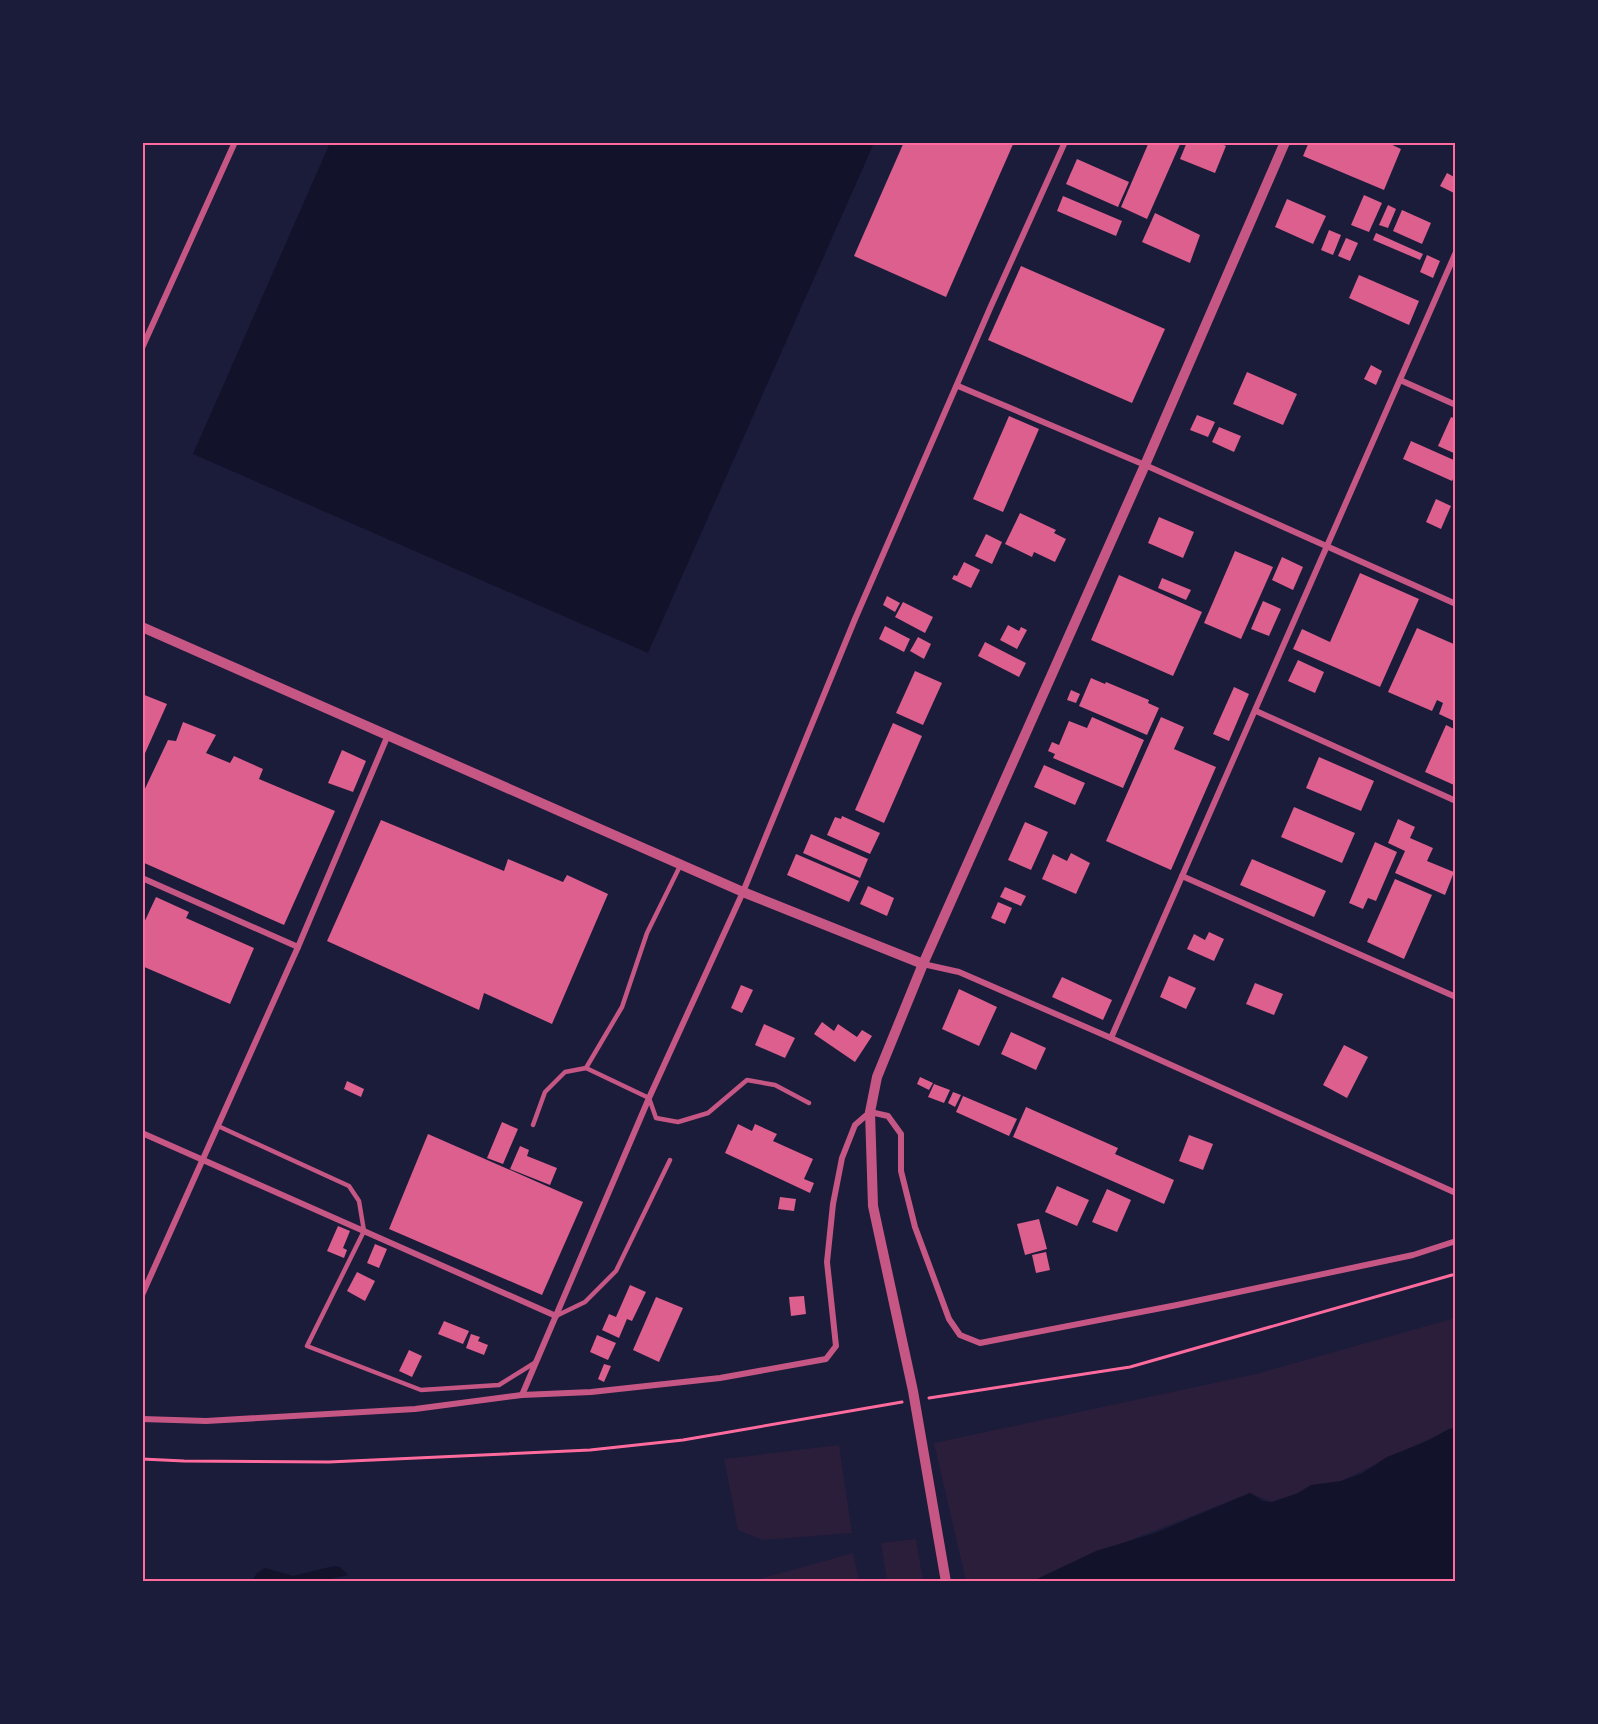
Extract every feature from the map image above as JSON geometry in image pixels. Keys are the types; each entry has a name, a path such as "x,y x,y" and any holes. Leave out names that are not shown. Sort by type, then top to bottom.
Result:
{"street":[{"path":"142,348 235,142"},
{"path":"522,1395 649,1098 743,892 855,619 1065,142"},
{"path":"946,1581 913,1396 873,1206 870,1112 877,1077 923,964 1285,142"},
{"path":"1111,1038 1455,252"},
{"path":"1400,380 1455,405"},
{"path":"958,386 1144,465 1455,603"},
{"path":"142,627 743,892 923,964 959,972 1455,1193"},
{"path":"1256,711 1455,801"},
{"path":"142,1295 297,947 388,735"},
{"path":"1182,876 1455,997"},
{"path":"142,878 297,947"},
{"path":"870,1112 888,1116 901,1134 901,1171 915,1227 949,1319 960,1335 980,1343 1177,1305 1402,1257 1455,1241"},
{"path":"142,1419 206,1421 415,1409 522,1395 591,1392 720,1378 826,1359 836,1346 827,1262 833,1204 842,1158 855,1125 870,1112"},
{"path":"142,1133 556,1316"}],"lane":[{"path":"585,1068 622,1007 647,933 681,864"},
{"path":"533,1125 545,1092 565,1072 585,1068 649,1098 656,1118 678,1122 708,1113 747,1080 775,1085 808,1103"},
{"path":"218,1126 349,1186 359,1201 364,1231 308,1346 421,1390 499,1385 536,1362"},
{"path":"556,1316 585,1302 616,1271 670,1160"}],"path":[{"path":"923,1399 1130,1368 1452,1275"},
{"path":"142,1459 329,1461 590,1450 682,1440 913,1396"}],"shaded area":[{"path":"330,143 874,143 648,653 193,454"},
{"path":"1455,1318 1455,1427 1341,1481 1272,1502 1250,1493 1065,1566 1033,1581 966,1581 934,1443 1256,1374"},
{"path":"1455,1428 1455,1581 1033,1581 1096,1551 1155,1533 1250,1493 1263,1501 1272,1502 1298,1493 1311,1485 1341,1481 1361,1474 1387,1457"},
{"path":"839,1445 852,1533 762,1540 738,1530 724,1459"},
{"path":"916,1539 923,1581 887,1581 881,1543"},
{"path":"853,1553 859,1581 752,1581"},
{"path":"334,1566 340,1567 348,1575 322,1581 252,1581 257,1573 265,1568 293,1576"}],"building":[{"path":"904,142 1014,142 946,297 854,256"},
{"path":"1149,142 1181,142 1147,219 1121,207"},
{"path":"1187,142 1218,142 1226,146 1215,173 1180,159"},
{"path":"1309,142 1386,142 1401,149 1384,190 1303,156"},
{"path":"1077,159 1129,182 1118,207 1066,184"},
{"path":"1447,173 1456,178 1456,194 1440,186"},
{"path":"1364,195 1382,203 1369,232 1351,225"},
{"path":"1063,196 1122,221 1116,236 1057,211"},
{"path":"1287,199 1326,216 1313,244 1275,227"},
{"path":"1388,205 1396,209 1388,228 1379,225"},
{"path":"1402,210 1431,223 1422,244 1393,231"},
{"path":"1155,213 1200,235 1190,263 1142,242"},
{"path":"1329,230 1341,235 1333,255 1321,250"},
{"path":"1376,233 1423,254 1420,260 1373,240"},
{"path":"1346,238 1358,243 1350,261 1338,256"},
{"path":"1427,255 1440,261 1433,278 1420,272"},
{"path":"1021,266 1165,329 1132,403 988,340"},
{"path":"1359,275 1419,301 1409,325 1349,298"},
{"path":"1371,365 1382,371 1376,385 1364,379"},
{"path":"1247,372 1297,394 1283,425 1233,404"},
{"path":"1197,415 1215,422 1208,437 1190,430"},
{"path":"1009,416 1039,429 1003,512 973,499"},
{"path":"1451,417 1456,419 1456,454 1438,446"},
{"path":"1219,427 1241,436 1234,452 1212,442"},
{"path":"1411,441 1456,461 1456,473 1452,481 1403,459"},
{"path":"1436,499 1451,506 1441,529 1426,522"},
{"path":"1020,513 1056,530 1054,533 1066,539 1055,562 1034,552 1032,557 1005,544"},
{"path":"1159,517 1194,532 1183,558 1148,543"},
{"path":"986,534 1002,542 992,564 975,556"},
{"path":"1235,551 1273,567 1241,639 1204,623"},
{"path":"1282,557 1303,567 1293,590 1272,580"},
{"path":"964,562 980,570 971,588 952,579 954,575 957,576"},
{"path":"1360,573 1419,599 1380,687 1293,649 1302,629 1330,642"},
{"path":"1119,575 1202,612 1173,676 1091,640"},
{"path":"1162,578 1191,590 1186,600 1158,588"},
{"path":"887,596 900,603 895,612 883,605"},
{"path":"1263,601 1281,609 1269,636 1251,629"},
{"path":"903,602 933,617 925,633 895,617"},
{"path":"1008,625 1019,631 1021,627 1027,630 1017,649 1000,640"},
{"path":"885,626 910,639 904,652 879,639"},
{"path":"1417,628 1456,645 1456,722 1439,714 1443,703 1437,700 1432,711 1388,692"},
{"path":"918,637 931,644 924,659 910,651"},
{"path":"985,642 1026,663 1019,677 978,656"},
{"path":"1298,660 1324,672 1315,693 1288,681"},
{"path":"915,671 942,683 923,725 896,713"},
{"path":"1091,678 1149,700 1148,703 1159,708 1147,735 1079,706"},
{"path":"1234,687 1249,694 1229,741 1213,734"},
{"path":"1071,690 1080,694 1076,703 1067,700"},
{"path":"142,694 167,704 142,760"},
{"path":"1092,717 1144,740 1123,788 1053,758 1055,754 1048,751 1052,742 1059,745 1069,721 1087,728"},
{"path":"1161,717 1184,727 1174,749 1216,767 1171,870 1106,841"},
{"path":"183,722 216,735 206,753 230,763 234,756 263,769 259,779 335,811 284,925 142,862 142,795 168,740 176,741"},
{"path":"893,723 922,736 884,823 855,810"},
{"path":"1446,725 1456,730 1456,780 1454,785 1425,772"},
{"path":"342,750 366,761 353,792 328,783"},
{"path":"1319,757 1374,781 1361,811 1306,788"},
{"path":"1044,765 1085,783 1075,805 1034,787"},
{"path":"1294,807 1355,833 1342,863 1281,837"},
{"path":"842,816 880,833 870,854 827,835 835,817 841,819"},
{"path":"1398,819 1415,827 1410,838 1433,848 1427,861 1454,872 1445,895 1395,873 1405,851 1388,843"},
{"path":"381,820 504,871 508,859 563,882 567,875 608,894 552,1024 484,993 479,1010 327,941"},
{"path":"1025,822 1048,832 1031,870 1008,860"},
{"path":"811,834 868,859 860,878 803,853"},
{"path":"1375,842 1397,852 1376,901 1368,898 1363,909 1349,903"},
{"path":"1071,853 1090,863 1076,894 1042,879 1053,854 1067,861"},
{"path":"796,854 859,881 849,902 787,875"},
{"path":"1252,859 1326,891 1314,917 1240,885"},
{"path":"1395,879 1432,895 1404,959 1367,942"},
{"path":"868,886 894,898 887,916 860,904"},
{"path":"1005,887 1026,896 1021,906 1000,897"},
{"path":"156,897 189,912 186,918 254,948 230,1004 142,966 142,927"},
{"path":"998,902 1012,908 1005,924 991,918"},
{"path":"1209,932 1224,939 1214,961 1187,949 1194,934 1205,940"},
{"path":"1169,976 1196,988 1186,1009 1160,997"},
{"path":"1062,977 1112,1000 1103,1020 1052,997"},
{"path":"1255,983 1283,994 1274,1015 1246,1004"},
{"path":"741,985 753,990 742,1013 731,1008"},
{"path":"959,989 997,1007 979,1046 942,1029"},
{"path":"822,1022 834,1031 838,1024 857,1037 862,1030 872,1036 855,1062 814,1034"},
{"path":"764,1024 795,1038 785,1058 755,1045"},
{"path":"1011,1032 1046,1048 1036,1070 1001,1054"},
{"path":"1344,1045 1368,1057 1347,1098 1323,1085"},
{"path":"920,1077 933,1083 929,1090 917,1084"},
{"path":"347,1081 364,1089 361,1097 344,1089"},
{"path":"934,1084 950,1090 944,1103 928,1097"},
{"path":"953,1092 961,1095 955,1107 948,1103"},
{"path":"963,1096 1017,1119 1009,1136 956,1112"},
{"path":"1026,1107 1118,1148 1115,1154 1174,1180 1164,1204 1013,1137"},
{"path":"502,1122 518,1129 503,1164 487,1158"},
{"path":"738,1124 752,1131 755,1124 777,1134 773,1141 813,1159 804,1179 814,1183 810,1193 725,1153"},
{"path":"428,1134 583,1202 542,1295 389,1229"},
{"path":"1189,1135 1213,1144 1203,1170 1179,1161"},
{"path":"520,1146 529,1150 527,1156 557,1168 550,1185 510,1169"},
{"path":"1057,1186 1089,1200 1077,1226 1045,1212"},
{"path":"1107,1189 1131,1200 1117,1232 1092,1222"},
{"path":"780,1197 796,1199 794,1211 778,1209"},
{"path":"1039,1219 1047,1249 1025,1255 1017,1224"},
{"path":"338,1226 350,1231 343,1248 347,1250 344,1258 327,1251"},
{"path":"375,1244 387,1249 379,1268 367,1263"},
{"path":"1046,1252 1050,1270 1036,1273 1032,1255"},
{"path":"357,1272 375,1281 365,1301 347,1291"},
{"path":"630,1285 646,1292 632,1321 627,1319 619,1338 602,1330 609,1314 616,1317"},
{"path":"804,1296 806,1314 791,1316 789,1297"},
{"path":"656,1297 683,1308 659,1362 633,1350"},
{"path":"444,1321 469,1331 463,1344 438,1334"},
{"path":"471,1334 480,1337 478,1341 488,1345 484,1355 466,1348"},
{"path":"597,1335 616,1343 608,1360 590,1352"},
{"path":"409,1350 422,1356 412,1377 399,1371"},
{"path":"604,1364 611,1366 604,1382 598,1379"}]}
